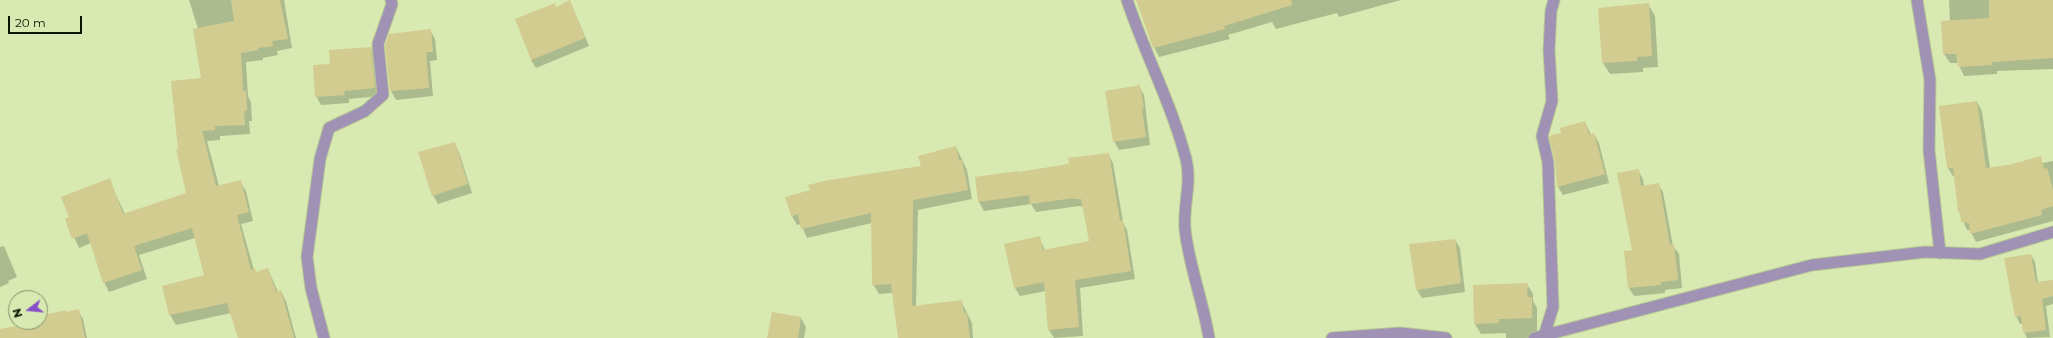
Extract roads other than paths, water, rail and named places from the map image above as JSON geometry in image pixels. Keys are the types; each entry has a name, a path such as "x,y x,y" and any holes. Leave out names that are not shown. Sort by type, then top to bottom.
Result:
{"street":[{"path":"324,338 311,288 307,256 320,159 329,128 365,111 383,95 378,44 392,4 391,0"},
{"path":"1128,0 1178,132 1186,161 1188,182 1185,227 1209,338"},
{"path":"1539,337 1553,307 1548,162 1542,136 1552,101 1549,50 1551,11 1554,0"},
{"path":"1917,0 1930,80 1929,150 1940,253"},
{"path":"1539,337 1812,265 1925,252 1980,254 2053,232"},
{"path":"1332,338 1400,333 1446,338"}]}
